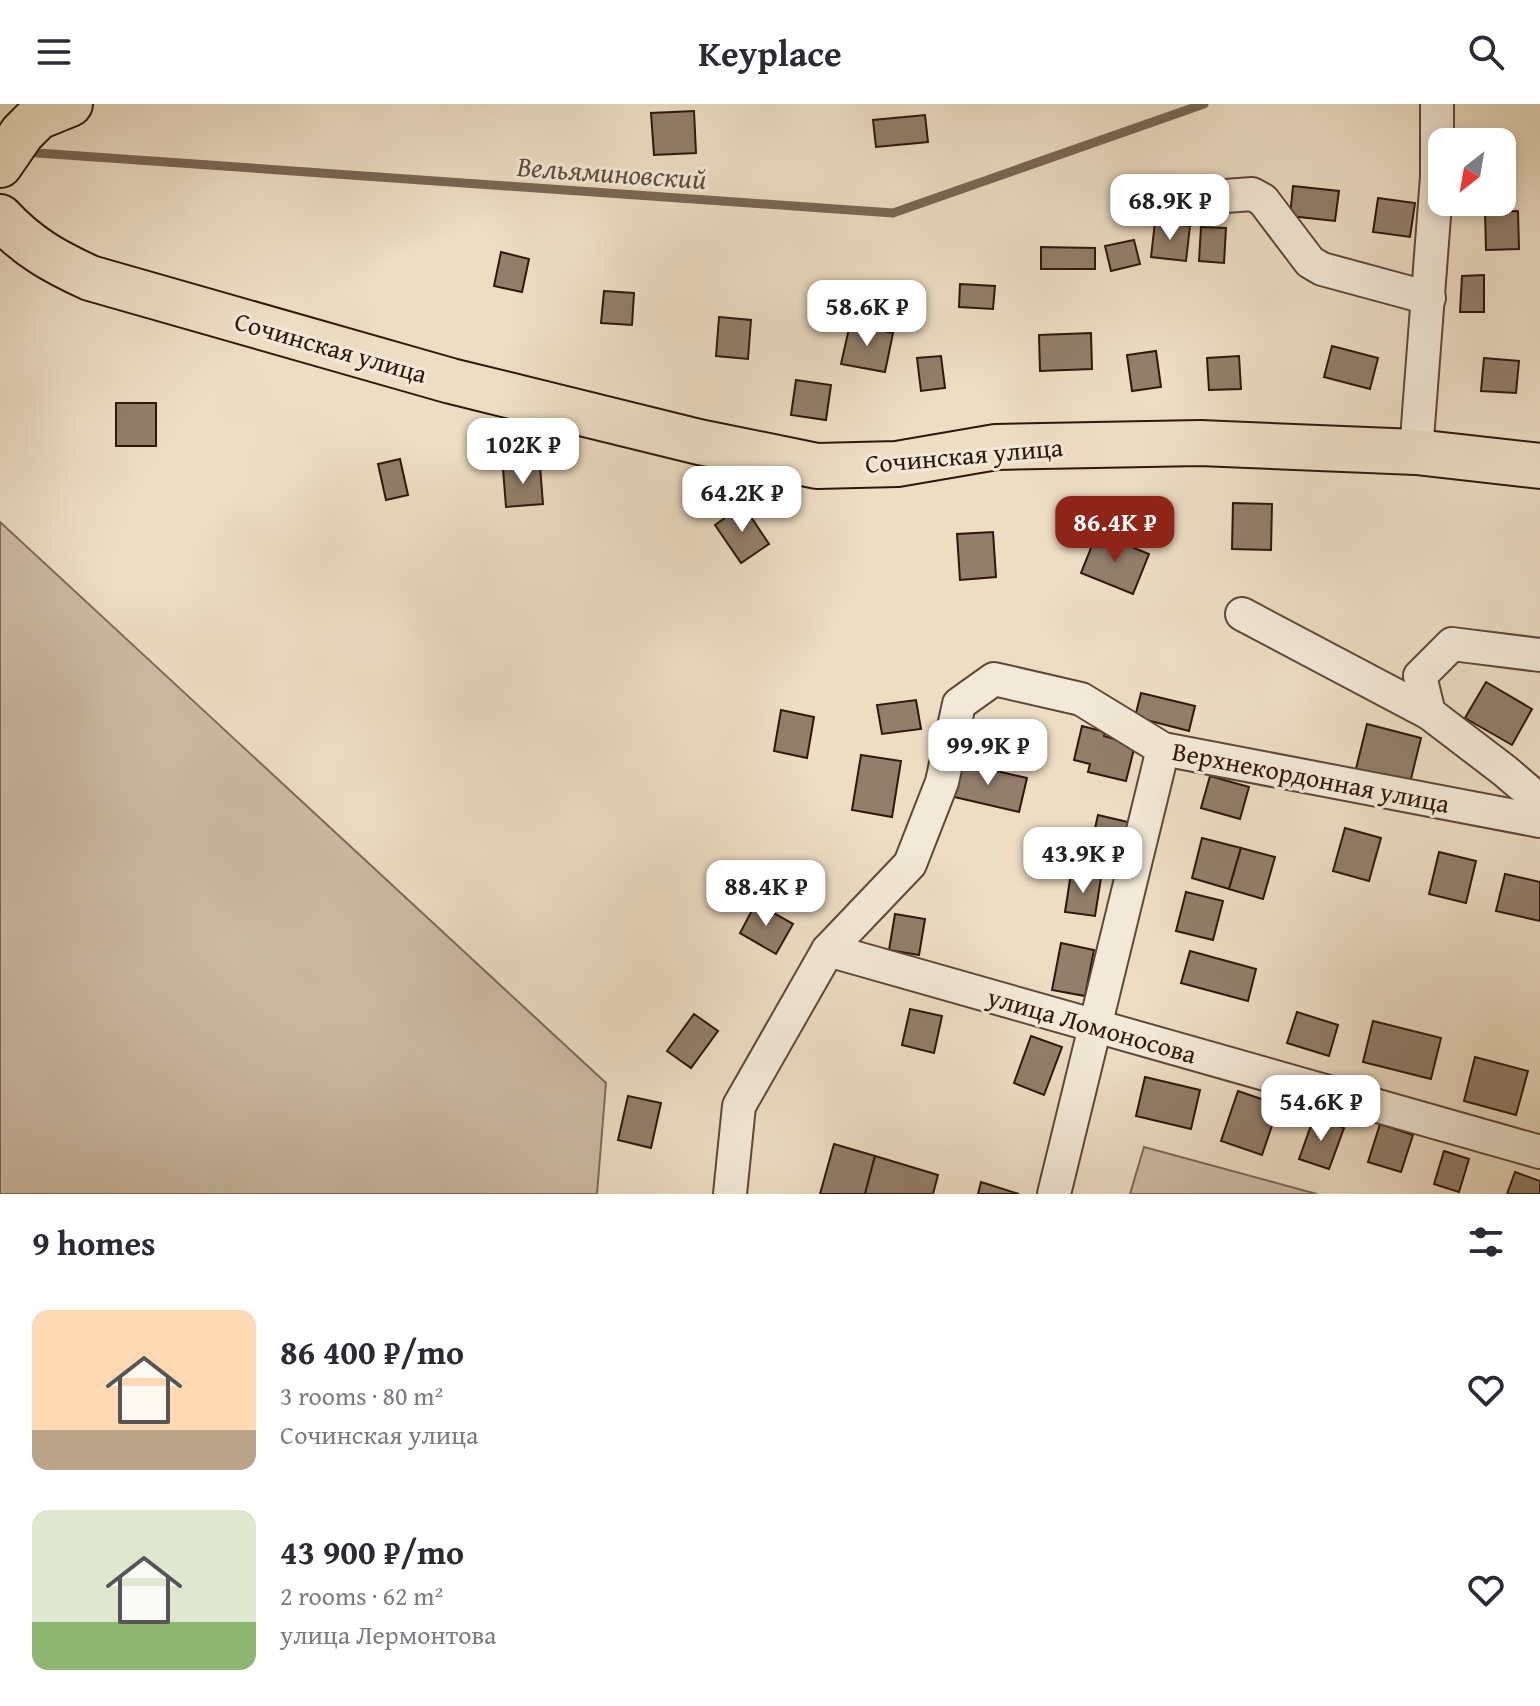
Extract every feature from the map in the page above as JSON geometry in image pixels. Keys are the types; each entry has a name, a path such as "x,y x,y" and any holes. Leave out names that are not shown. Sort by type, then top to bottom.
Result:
{"highway":[{"path":"7,154 38,117 70,104"},
{"name":"Сочинская улица","path":"0,217 47,259 90,278 451,381 699,442 817,466 897,464 996,447 1200,443 1416,452 1540,466"}],"street":[{"path":"1416,452 1437,177 1437,104"},
{"path":"1186,199 1252,194 1263,200 1310,262 1322,269 1429,298"},
{"path":"1242,614 1429,713 1540,801"},
{"path":"1429,713 1420,676 1452,644 1540,655"},
{"name":"Верхнекордонная улица","path":"828,950 910,864 942,782 959,704 994,679 1081,699 1163,749 1540,821"},
{"path":"1054,1194 1163,749"},
{"path":"730,1194 739,1106 828,950"},
{"name":"улица Ломоносова","path":"828,950 1540,1152"}],"shaded area":[{"path":"0,522 606,1083 597,1194 0,1194"},
{"path":"1144,1147 1317,1194 1130,1194"}],"building":[{"path":"694,111 696,153 654,155 651,113"},
{"path":"925,115 928,142 876,147 873,120"},
{"path":"1293,186 1339,191 1335,221 1290,216"},
{"path":"1378,198 1415,203 1410,237 1373,232"},
{"path":"1516,211 1519,249 1486,250 1485,216 1516,216"},
{"path":"1155,222 1190,226 1186,261 1151,257"},
{"path":"1201,227 1226,228 1224,263 1199,261"},
{"path":"1134,240 1140,264 1111,271 1105,246"},
{"path":"1041,247 1095,248 1095,269 1041,269"},
{"path":"501,252 529,259 522,292 494,286"},
{"path":"1484,275 1484,312 1460,312 1462,276"},
{"path":"960,284 995,286 993,309 959,307"},
{"path":"604,291 634,293 632,325 601,323"},
{"path":"719,317 751,320 748,359 716,356"},
{"path":"850,324 893,333 885,372 841,364"},
{"path":"1091,333 1092,369 1040,371 1039,335"},
{"path":"1332,346 1378,358 1370,389 1324,377"},
{"path":"1156,351 1161,387 1132,391 1127,355"},
{"path":"941,356 945,388 921,391 917,358"},
{"path":"1239,356 1241,389 1209,390 1207,358"},
{"path":"1484,358 1519,361 1516,393 1481,391"},
{"path":"796,380 831,385 826,420 791,415"},
{"path":"116,403 156,403 156,446 116,446"},
{"path":"400,459 408,495 386,500 378,464"},
{"path":"540,466 543,504 506,507 503,469"},
{"path":"1233,503 1272,504 1271,550 1232,549"},
{"path":"743,505 769,544 741,563 715,525"},
{"path":"993,532 996,577 960,580 957,534"},
{"path":"1097,533 1149,554 1133,594 1081,573"},
{"path":"1486,682 1532,709 1512,745 1465,718"},
{"path":"1141,693 1195,706 1189,731 1135,717"},
{"path":"916,700 921,729 882,734 877,705"},
{"path":"781,710 814,717 807,758 774,751"},
{"path":"1367,724 1421,738 1408,791 1354,777"},
{"path":"1082,726 1135,745 1126,781 1088,772 1090,764 1074,760"},
{"path":"861,755 901,761 892,817 852,810"},
{"path":"958,762 1027,778 1019,812 950,796"},
{"path":"1210,776 1249,787 1240,819 1201,808"},
{"path":"1098,815 1132,823 1123,858 1090,850"},
{"path":"1345,828 1381,838 1369,881 1333,871"},
{"path":"1202,838 1241,848 1229,889 1192,878"},
{"path":"1241,848 1275,857 1263,899 1229,889"},
{"path":"1439,852 1476,861 1466,903 1429,894"},
{"path":"1071,873 1101,878 1095,916 1065,912"},
{"path":"1505,874 1540,882 1540,921 1496,911"},
{"path":"1186,892 1223,901 1213,940 1176,931"},
{"path":"756,903 793,924 776,954 740,933"},
{"path":"895,914 925,919 919,955 889,950"},
{"path":"1061,943 1094,950 1085,996 1052,990"},
{"path":"1190,951 1256,969 1248,1001 1181,983"},
{"path":"910,1009 942,1016 934,1053 902,1045"},
{"path":"1297,1012 1338,1025 1329,1056 1287,1043"},
{"path":"694,1014 718,1031 691,1068 667,1051"},
{"path":"1373,1021 1441,1038 1431,1079 1363,1062"},
{"path":"1031,1036 1062,1047 1044,1095 1014,1083"},
{"path":"1475,1057 1528,1071 1516,1115 1464,1101"},
{"path":"1145,1077 1200,1090 1191,1129 1136,1116"},
{"path":"1238,1091 1279,1105 1262,1155 1221,1141"},
{"path":"628,1096 661,1103 651,1148 618,1140"},
{"path":"1314,1117 1344,1128 1329,1169 1299,1159"},
{"path":"1380,1124 1413,1135 1401,1172 1368,1162"},
{"path":"834,1144 875,1156 865,1194 820,1194"},
{"path":"1444,1151 1469,1159 1459,1192 1434,1184"},
{"path":"875,1156 938,1175 933,1194 865,1194"},
{"path":"1515,1172 1540,1181 1540,1194 1507,1194"},
{"path":"981,1182 1019,1194 978,1194"}],"waterway":[{"name":"Вельяминовский","path":"23,152 893,213 1204,104"}]}
